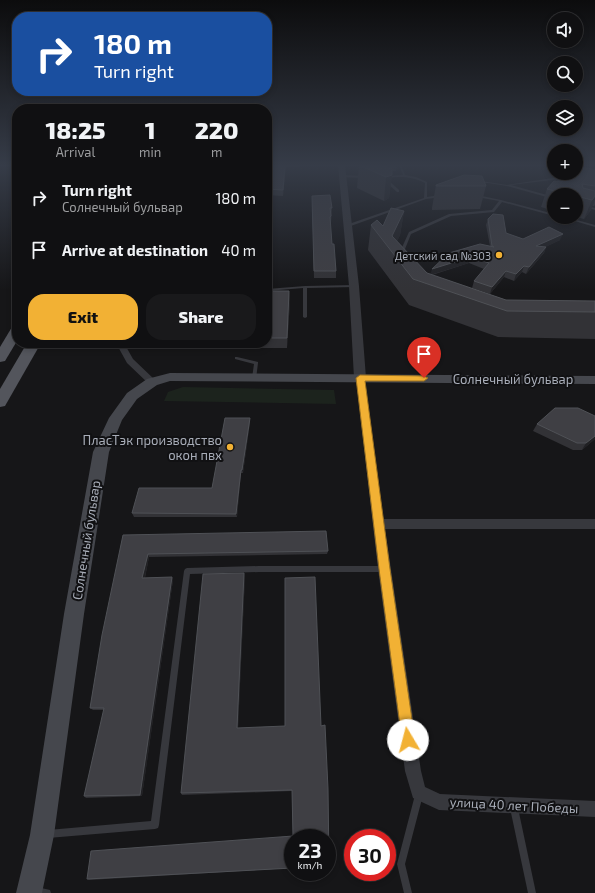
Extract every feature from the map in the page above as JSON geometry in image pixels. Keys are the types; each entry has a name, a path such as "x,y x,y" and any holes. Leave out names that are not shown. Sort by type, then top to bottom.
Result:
{"main road":[{"path":"0,358 12,338"},
{"path":"0,402 31,348"},
{"name":"Солнечный бульвар","path":"35,892 73,622 101,452 116,418 132,396 152,382 170,377 595,380"}],"street":[{"path":"345,207 354,286 360,378 384,569 413,771 419,792"},
{"path":"123,348 130,361 152,382"},
{"path":"379,524 595,524"},
{"name":"улица 40 лет Победы","path":"419,792 439,802 595,809"}],"lane":[{"path":"347,226 401,207"},
{"path":"398,261 410,233 450,215 493,211 496,207"},
{"path":"522,207 547,213"},
{"path":"583,223 595,226"},
{"path":"272,290 354,286"},
{"path":"305,287 305,317"},
{"path":"237,358 256,363 254,378"},
{"path":"42,834 156,825 187,571 259,569 384,569"},
{"path":"408,893 401,864 419,792"},
{"path":"514,806 532,893"}],"shaded area":[{"path":"183,387 334,390 336,404 164,401 168,392"}],"building":[{"path":"312,207 332,207 330,208 330,217 336,271 314,271"},
{"path":"391,208 404,211 392,236 427,273 506,300 595,301 595,312 507,311 413,279 371,225 377,220 383,226"},
{"path":"493,214 503,215 506,233 523,239 549,227 563,234 536,246 546,247 529,267 524,266 516,274 506,271 492,287 474,281 489,263 471,257 432,269 449,253 480,244 494,247 492,246 488,219"},
{"path":"272,291 289,291 287,338 272,338"},
{"path":"555,408 578,408 595,416 595,436 586,443 577,443 537,424"},
{"path":"225,418 250,418 241,470 236,514 132,513 139,488 212,488"},
{"path":"326,531 328,551 148,554 142,578 172,577 140,795 84,796 104,708 90,708 102,635 123,535"},
{"path":"244,573 237,728 285,726 285,578 315,577 321,726 325,725 329,829 293,829 292,790 181,793 203,574"},
{"path":"284,837 284,868 87,879 91,851"}],"place":[{"name":"Детский сад №303","path":"499,255"},
{"name":"ПласТэк производство окон пвх","path":"230,447"}],"route":[{"path":"408,740 384,569 360,378 424,378"}]}
